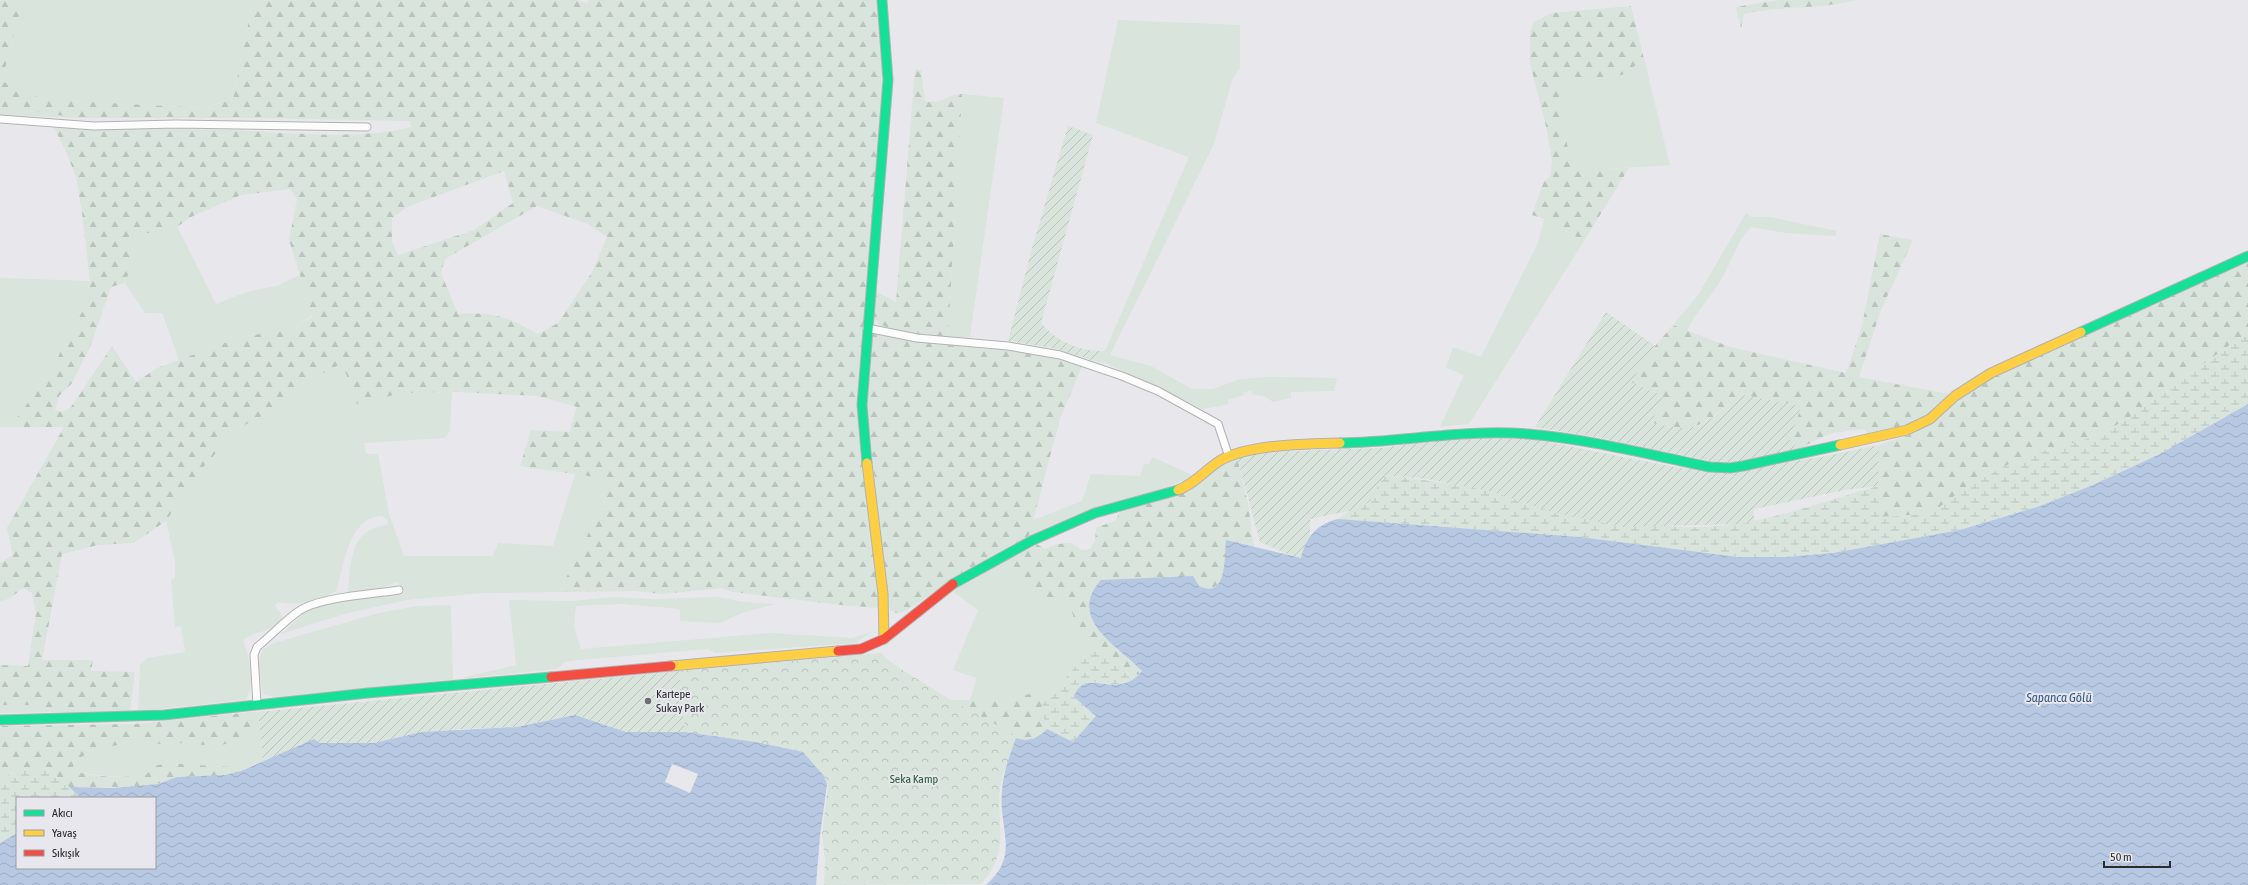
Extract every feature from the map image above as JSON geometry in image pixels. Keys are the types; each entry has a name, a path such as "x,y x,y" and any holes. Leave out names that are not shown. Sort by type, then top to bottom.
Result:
{"street":[{"path":"882,0 888,74 887,103 867,328 862,420 883,594 884,639"},
{"path":"0,118 94,126 176,124 367,127"},
{"path":"0,720 116,718 861,649 884,639 936,596 992,562 1031,541 1095,513 1180,489 1228,457 1253,450 1289,446 1364,443 1458,433 1512,433 1566,439 1710,467 1730,468 1743,466 1892,434 1920,425 1955,396 1991,373 2248,256"},
{"path":"867,328 917,338 1035,349 1100,368 1158,391 1218,424 1228,457"},
{"path":"257,704 254,655 257,647 300,611 313,605 340,599 399,590"}],"green space":[{"path":"0,0 23,0 2,80 20,93 51,100 205,108 233,99 253,0 577,0 586,4 589,0 877,0 883,83 858,391 860,442 880,608 840,605 733,592 722,588 662,594 635,591 559,592 615,480 520,466 531,430 569,432 577,407 537,396 458,392 402,393 357,404 342,363 301,385 282,405 221,438 217,452 198,473 166,521 134,543 98,545 62,554 42,660 93,660 91,671 135,672 130,711 66,712 31,705 0,705 0,665 28,666 36,613 32,593 23,588 10,598 0,602 0,563 13,555 7,528 64,427 10,427 47,377 82,312 90,281 76,177 53,125 118,129 227,130 344,135 367,134 411,127 410,121 255,118 80,118 0,107","holes":["504,171 513,203 474,230 398,255 392,241 392,218 407,207","290,189 297,199 289,240 313,316 291,330 244,336 157,368 136,382 112,346 71,407 62,412 55,410 59,396 72,383 91,345 111,287 125,283 134,258 130,233 168,233 191,217 241,195","537,206 588,224 607,237 592,272 558,323 538,334 518,323 500,317 482,314 458,314 441,273 445,259"]},
{"path":"23,0 253,0 233,99 205,108 51,100 20,93 2,80"},
{"path":"1779,0 1856,0 1828,5 1772,9 1744,14 1741,29 1736,7"},
{"path":"1631,6 1644,59 1622,75 1575,82 1556,78 1571,167 1591,170 1629,168 1584,241 1544,219 1532,215 1544,181 1550,178 1552,160 1545,121 1530,64 1530,31 1534,22 1552,13"},
{"path":"1118,20 1240,25 1240,68 1232,80 1214,144 1110,355 1151,366 1192,389 1213,389 1240,379 1269,377 1337,378 1334,391 1291,392 1291,398 1273,402 1264,396 1253,395 1251,390 1243,393 1244,395 1228,400 1229,404 1203,409 1106,363 1098,362 1105,351 1189,157 1096,123"},
{"path":"1644,59 1670,165 1591,170 1571,167 1556,77 1575,82 1622,75"},
{"path":"915,69 921,70 925,101 936,102 952,95 962,94 948,337 888,328 880,325 874,318 873,314 875,291 896,302"},
{"path":"962,94 1004,98 970,337 948,337"},
{"path":"0,107 80,118 0,115"},
{"path":"1068,126 1093,135 1041,323 1062,341 1086,349 1105,351 1098,362 1053,348 1008,341 1032,248"},
{"path":"1746,213 1751,217 1770,217 1837,231 1835,236 1786,233 1751,227 1737,247 1719,283 1690,324 1687,331 1673,325 1698,295"},
{"path":"1544,219 1584,241 1469,424 1440,427 1464,375 1446,368 1453,347 1481,357 1538,243"},
{"path":"177,226 216,304 247,292 279,285 300,275 313,315 291,330 244,336 179,360 162,313 145,313 125,283 134,258 130,233 168,233"},
{"path":"1880,234 1913,240 1881,310 1859,377 1949,394 1930,413 1913,423 1894,429 1867,433 1864,429 1839,432 1817,439 1802,448 1789,443 1801,406 1738,394 1716,415 1696,426 1679,428 1651,423 1631,382 1655,346 1673,325 1730,347 1846,373 1862,326"},
{"path":"2248,261 2248,332 2130,417 2105,432 2077,442 2040,452 2005,466 1969,485 1937,509 1914,515 1881,517 1878,486 1879,445 1915,433 1933,421 1957,399 1996,374 2136,313"},
{"path":"0,278 90,281 82,312 47,377 10,427 0,427"},
{"path":"1606,312 1655,346 1631,382 1663,396 1651,423 1677,428 1694,427 1715,416 1738,394 1801,406 1789,443 1802,448 1731,463 1718,463 1595,437 1535,427"},
{"path":"2248,332 2248,404 2160,454 2093,485 2040,506 1960,530 1833,553 1786,557 1738,557 1580,537 1338,519 1357,505 1381,474 1500,492 1559,504 1620,519 1661,526 1702,527 1747,522 1791,512 1878,486 1881,517 1914,515 1937,509 1969,485 2005,466 2040,452 2077,442 2105,432 2130,417"},
{"path":"872,334 937,344 1033,353 1082,366 1060,419 1029,536 957,576 906,611 896,613 890,610 889,605 866,402 869,342"},
{"path":"342,363 357,404 402,393 452,392 450,430 445,438 364,443 366,454 378,454 389,514 404,556 493,556 498,543 553,546 575,474 615,480 559,592 483,593 407,600 344,614 281,634 302,615 312,609 324,605 364,598 403,595 404,589 397,582 377,590 348,593 351,562 359,539 369,531 387,525 388,521 382,516 371,518 362,524 355,533 346,556 337,590 324,598 309,602 294,604 278,602 275,606 283,619 273,627 243,640 249,662 251,678 251,686 246,700 138,711 140,665 147,658 185,652 181,626 175,627 171,580 175,578 175,562 166,520 198,473 217,452 221,438 282,405 301,385"},
{"path":"1491,437 1538,440 1674,467 1720,472 1821,457 1879,445 1878,486 1845,490 1754,509 1754,522 1741,524 1623,527 1555,513 1490,491 1426,479 1385,475 1369,502 1353,510 1310,519 1310,552 1303,558 1292,556 1260,542 1237,457 1264,452 1382,448 1444,439"},
{"path":"1152,457 1195,476 1157,491 1101,506 1029,536 1033,520 1082,501 1091,474 1140,476 1144,464 1149,464"},
{"path":"1237,457 1248,504 1254,547 1226,540 1224,570 1219,584 1213,587 1204,588 1198,584 1193,576 1097,585 1091,598 1091,611 1094,622 1111,643 1142,671 1138,675 1107,660 1093,650 1082,637 1066,599 1039,601 1007,558 1035,543 1045,549 1057,544 1071,543 1081,550 1090,549 1095,541 1096,528 1116,520 1120,512 1172,497 1222,464"},
{"path":"1007,558 1066,599 1074,612 1081,635 1091,649 1041,706 1029,694 1010,699 970,700 977,678 953,670 978,610 953,592 963,583"},
{"path":"613,597 650,599 718,597 743,602 775,604 742,613 720,623 680,621 680,609 622,604 576,606 574,627 581,649 771,633 852,638 872,632 856,643 715,653 708,649 578,660 565,662 557,669 457,679 516,665 509,600 572,601"},
{"path":"451,605 453,679 277,697 264,695 259,672 259,660 263,650 274,643 379,613 417,606"},
{"path":"1091,649 1108,660 1138,675 1121,684 1091,682 1074,697 1096,716 1073,742 1047,729 1041,706"},
{"name":"Seka Kamp","path":"881,653 893,664 951,700 1022,739 1003,773 999,807 1000,845 997,857 991,870 981,884 824,885 825,861 822,834 828,786 824,776 802,752 756,742 685,732 679,671"},
{"path":"679,671 685,732 626,732 574,715 517,727 461,729 374,743 301,743 288,752 263,761 258,712"},
{"path":"1029,694 1041,698 1047,729 1039,736 1032,739 1021,739 951,700 1010,699"},
{"path":"0,705 31,705 66,712 0,713"},
{"path":"252,712 258,712 263,761 246,768 167,763 154,766 146,775 137,776 109,776 72,771 75,761 90,752 137,740 153,744 183,743 252,731"},
{"path":"252,712 252,731 232,743 214,746 183,743 153,744 137,740 90,752 75,761 72,770 90,775 128,777 146,775 154,766 167,763 246,768 231,774 179,777 156,784 91,788 69,787 47,768 19,770 0,779 0,726 135,724"},
{"path":"47,768 80,797 16,797 16,834 0,843 0,779 19,770"}],"water":[{"name":"Sapanca Gölü","path":"2248,404 2248,885 986,885 997,874 1003,863 1006,841 1002,804 1003,784 1007,764 1016,738 1025,740 1033,739 1047,729 1073,742 1096,716 1074,697 1079,688 1086,684 1093,683 1112,685 1122,684 1132,680 1142,671 1109,642 1099,631 1092,619 1089,607 1092,594 1101,580 1193,576 1199,586 1208,589 1215,587 1220,582 1223,574 1226,540 1301,558 1306,544 1313,533 1324,524 1338,519 1580,537 1738,557 1786,557 1833,553 1960,530 2040,506 2093,485 2160,454"},
{"path":"575,715 626,732 685,732 756,742 803,752 824,776 827,784 820,836 816,885 0,885 0,843 16,834 16,869 156,869 156,797 80,797 69,787 113,788 158,784 177,777 225,775 241,771 314,739 320,743 374,743 422,732 517,727"}],"pier":[{"path":"672,764 698,774 690,793 665,782"}],"traffic: fast":[{"path":"867,463 862,405 888,80 882,0"},
{"path":"2081,332 2248,256"},
{"path":"1340,443 1457,434 1528,434 1597,443 1710,467 1730,468 1840,445"},
{"path":"953,584 1031,541 1095,513 1178,490"},
{"path":"0,720 164,715 368,693 551,677"}],"traffic: slow":[{"path":"1840,445 1907,430 1930,419 1955,396 1991,373 2081,332"},
{"path":"1178,490 1190,484 1221,460 1233,455 1247,451 1279,446 1340,443"},
{"path":"867,463 883,594 884,639"},
{"path":"671,666 838,651"}],"traffic: jam":[{"path":"838,651 861,649 884,639 953,584"},
{"path":"551,677 671,666"}],"place":[{"name":"Kartepe Sukay Park","path":"648,701"}]}
